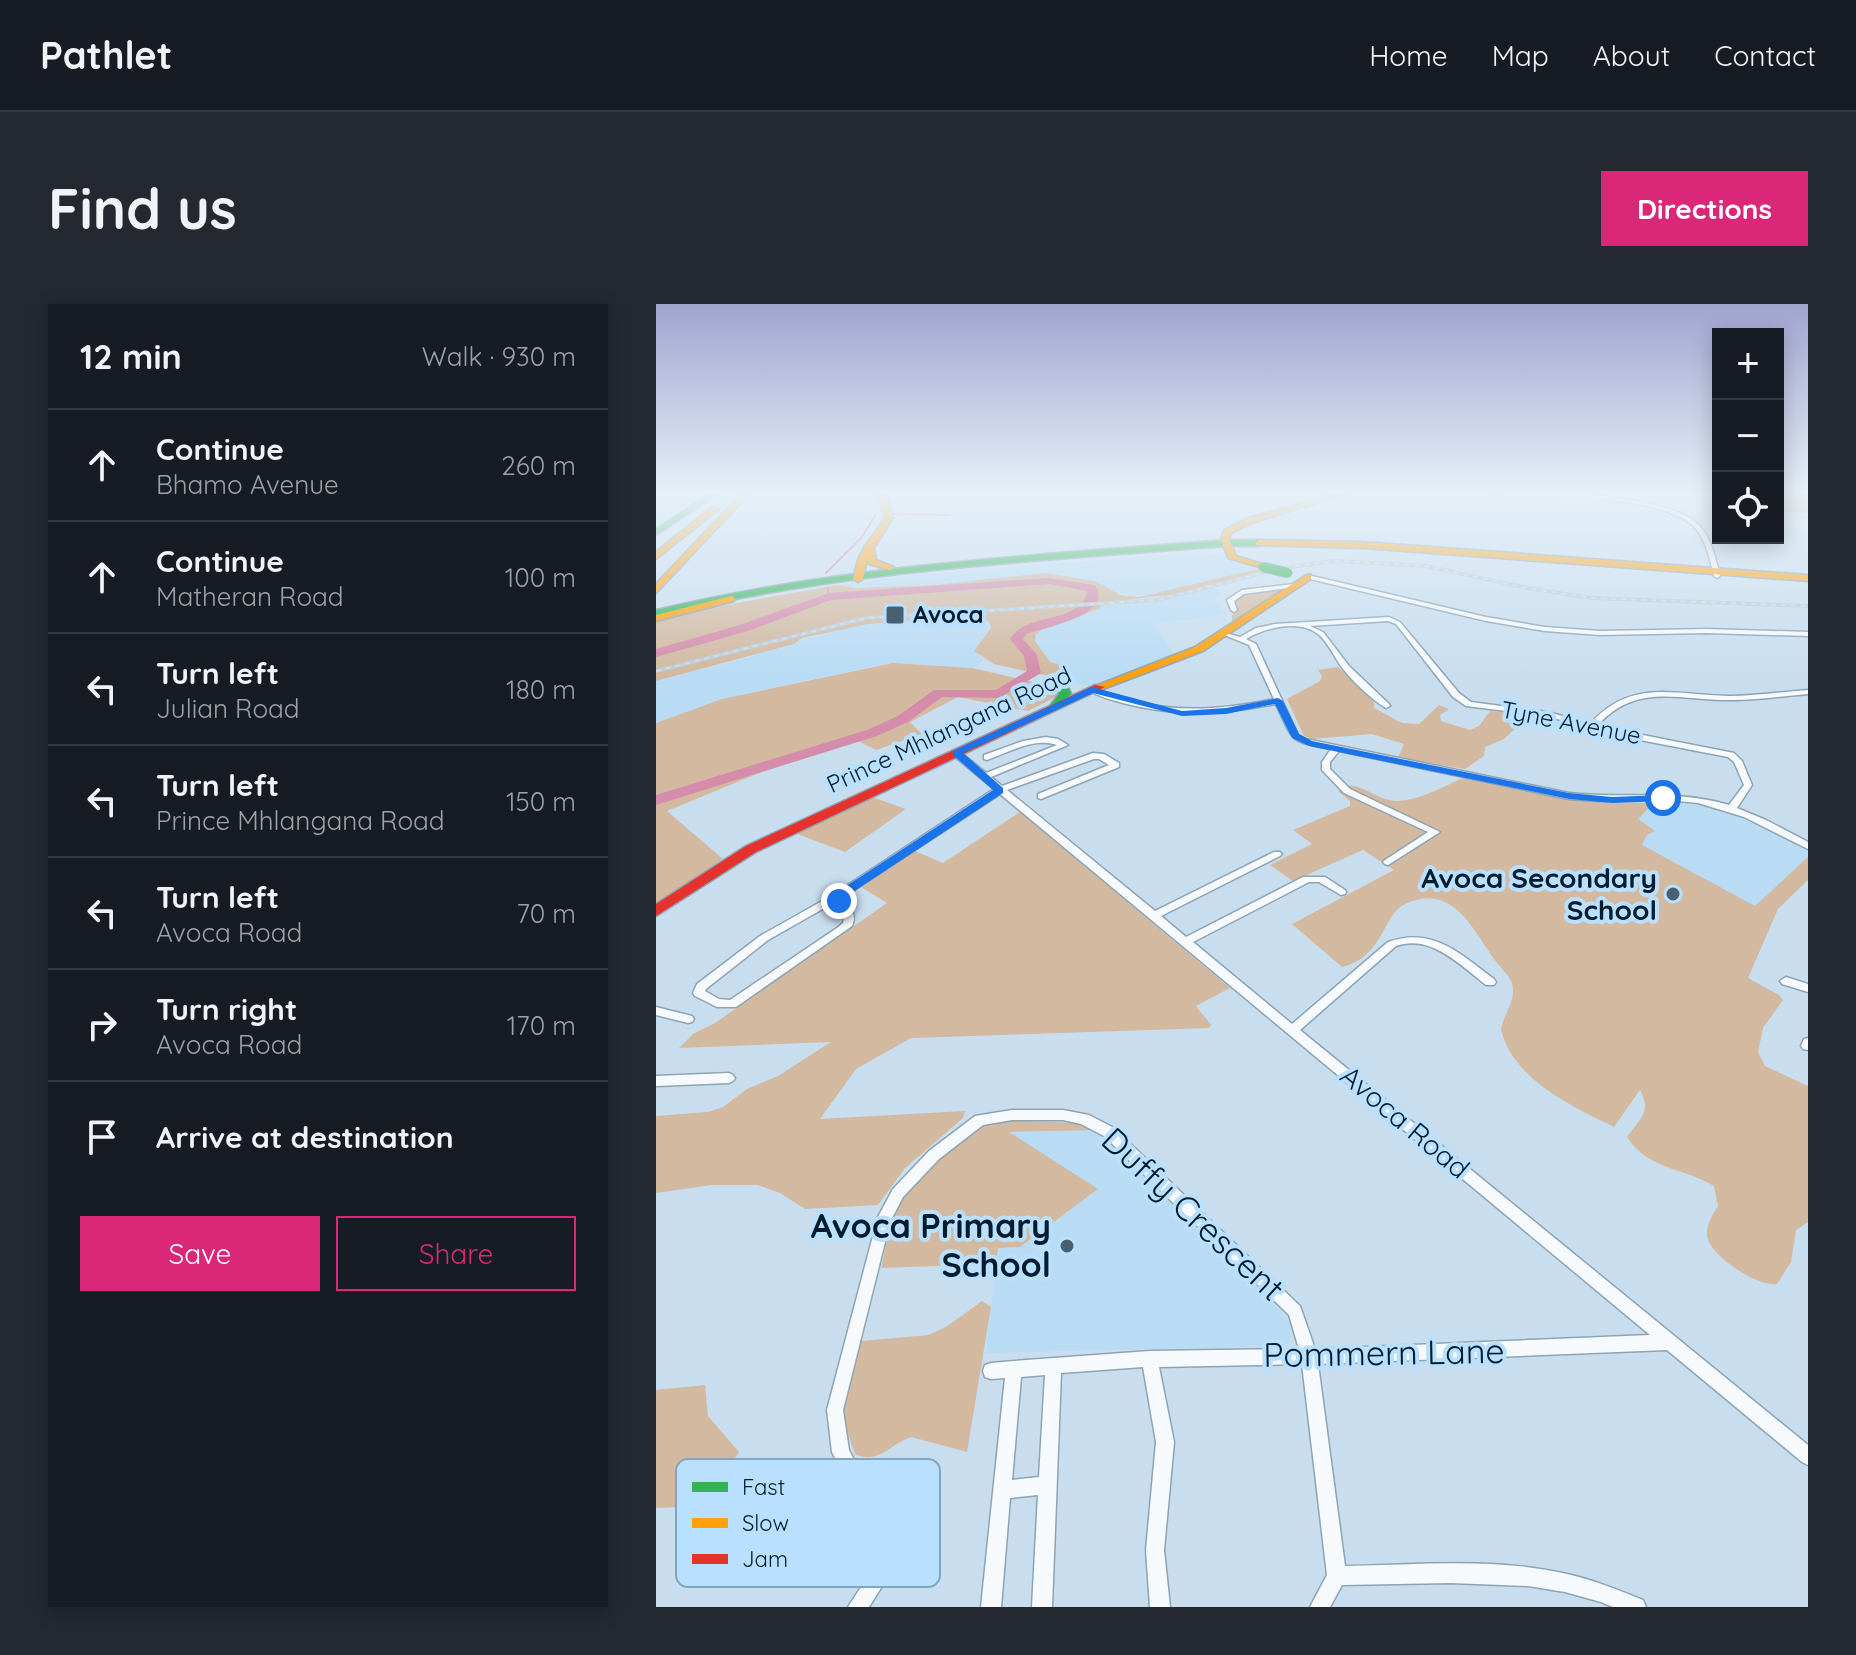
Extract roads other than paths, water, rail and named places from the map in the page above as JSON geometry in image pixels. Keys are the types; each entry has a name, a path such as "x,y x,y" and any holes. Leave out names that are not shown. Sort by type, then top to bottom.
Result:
{"main road":[{"path":"656,593 689,553"},
{"path":"862,565 869,553"},
{"path":"862,565 908,569 1100,553"},
{"path":"659,611 731,599 862,565 1125,553"},
{"path":"1243,553 1297,579"},
{"path":"1400,553 1808,580"},
{"path":"659,611 840,572 872,562 908,569"},
{"name":"Prince Mhlangana Road","path":"656,911 751,849 1092,690 1174,660 1224,633 1297,579"},
{"path":"1055,707 1065,694 1061,683"}],"street":[{"path":"1708,553 1716,573"},
{"path":"1234,610 1230,600 1238,593 1297,579 1545,629 1600,633 1707,631 1808,634"},
{"name":"Tyne Avenue","path":"1243,638 1265,627 1389,619 1398,623 1462,700 1477,706 1548,714 1591,727 1731,755 1740,764 1748,785 1732,808"},
{"path":"1297,624 1321,633 1346,668 1386,706"},
{"path":"1224,633 1252,644 1295,736 1309,743 1569,796 1612,800 1680,798 1732,808 1808,846"},
{"path":"1092,690 1182,713 1226,711 1278,701"},
{"path":"1591,727 1610,705 1646,694 1740,698 1808,692"},
{"path":"984,777 1064,746 1054,739 1043,738 987,757"},
{"path":"1336,749 1326,762 1326,770 1347,791 1435,832 1388,862"},
{"name":"Avoca Road","path":"956,753 1808,1456"},
{"path":"835,898 845,905 849,918 848,924 841,930 732,1004 717,1003 699,993 701,987 764,938 835,898 999,790 1093,756 1116,765 1041,796"},
{"path":"1153,916 1277,854"},
{"path":"1185,942 1307,879 1321,879 1341,892"},
{"path":"1294,1029 1392,944 1403,939 1429,942 1490,982"},
{"path":"1786,981 1808,989"},
{"path":"656,1011 688,1019"},
{"path":"656,1081 729,1078"},
{"name":"Duffy Crescent","path":"844,1459 836,1428 838,1391 883,1221 909,1179 968,1126 992,1116 1063,1115 1096,1124 1109,1132 1288,1302 1301,1324 1309,1354 1337,1576"},
{"name":"Pommern Lane","path":"991,1371 1150,1359 1309,1354 1359,1356 1670,1342"},
{"path":"1150,1359 1165,1442 1155,1550 1160,1607"},
{"path":"1042,1607 1053,1367"},
{"path":"991,1607 1014,1369"},
{"path":"1001,1490 1048,1485"},
{"path":"1320,1607 1337,1576 1520,1575 1558,1580 1607,1600 1636,1607"},
{"name":"Duffy Crescent","path":"858,1607 871,1587"}],"waterway":[{"path":"826,573 846,553"},
{"path":"656,653 744,628 829,597 1049,581 1091,587 1093,591 1091,603 1081,612 1021,631 1016,639 1030,655 1034,673 999,694 939,693 903,719 872,733 751,768 656,800"},
{"path":"828,589 829,597"}],"railway":[{"path":"656,671 866,618 1158,600 1282,568 1335,561 1426,566 1527,588 1592,598 1808,606"}],"place":[{"name":"Avoca","path":"895,615"},
{"name":"Avoca Secondary School","path":"1673,894"},
{"name":"Avoca Primary School","path":"1067,1246"}]}
